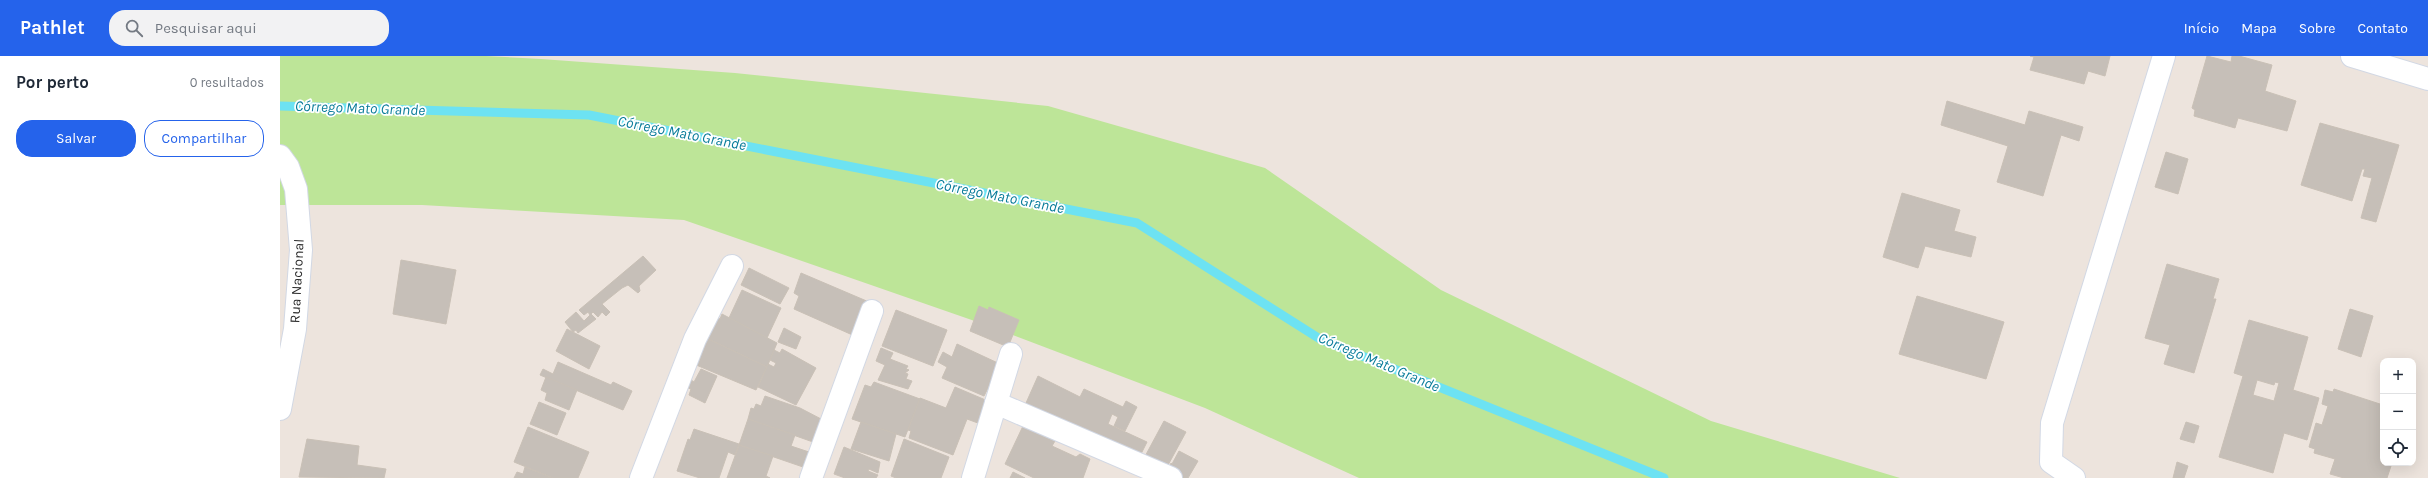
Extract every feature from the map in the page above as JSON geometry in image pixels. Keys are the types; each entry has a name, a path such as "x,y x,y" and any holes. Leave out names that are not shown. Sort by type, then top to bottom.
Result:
{"street":[{"path":"2074,478 2051,462 2052,423 2164,56"},
{"path":"2352,56 2428,78"},
{"name":"Rua Nacional","path":"280,156 288,167 296,189 301,250 295,329 280,409"},
{"path":"640,478 695,339 732,266"},
{"path":"811,478 872,311"},
{"path":"973,478 1012,354"},
{"path":"996,403 1170,478"}],"green space":[{"path":"280,56 486,56 541,59 735,73 1048,106 1265,168 1441,290 1711,421 1900,478 1359,478 1205,408 989,326 684,220 422,205 280,205"}],"building":[{"path":"2030,56 2110,56 2105,76 2088,71 2084,84 2030,70 2034,57"},
{"path":"2207,56 2231,62 2232,56 2239,56 2272,65 2265,91 2296,101 2287,131 2238,118 2235,128 2194,116 2195,110 2192,108"},
{"path":"1947,101 2025,125 2029,111 2083,127 2079,141 2061,135 2043,196 1997,182 2008,146 1941,125"},
{"path":"2320,123 2399,145 2376,222 2361,218 2372,178 2363,176 2365,169 2362,169 2352,201 2301,185"},
{"path":"2166,152 2188,159 2178,194 2155,187"},
{"path":"1902,193 1960,210 1954,231 1976,237 1971,257 1925,246 1918,268 1883,257"},
{"path":"643,256 656,270 639,286 640,291 638,293 628,285 622,288 602,304 610,312 606,316 602,312 598,317 593,312 591,314 596,319 578,333 576,330 573,332 565,322 576,312 584,321 590,315 588,312 584,315 579,310"},
{"path":"401,260 456,270 446,324 393,314"},
{"path":"2167,264 2219,279 2213,299 2216,299 2194,373 2164,364 2170,345 2145,338"},
{"path":"749,268 789,288 780,304 741,285"},
{"path":"801,273 869,302 857,337 794,309 799,296 794,293"},
{"path":"742,290 781,308 767,338 729,318"},
{"path":"1917,296 2004,322 1986,379 1899,354"},
{"path":"979,306 988,310 989,307 1019,320 1008,347 970,331"},
{"path":"2350,309 2373,316 2361,357 2338,349"},
{"path":"896,310 947,330 933,366 882,346"},
{"path":"722,314 777,343 767,367 702,336 712,315 720,319"},
{"path":"2249,320 2308,337 2293,390 2319,398 2307,440 2284,433 2273,473 2219,457 2243,376 2234,373","holes":["2257,380 2274,385 2275,382 2279,383 2274,401 2253,395"]},
{"path":"784,328 801,337 796,349 778,342"},
{"path":"567,329 600,346 589,369 556,351"},
{"path":"702,336 767,367 756,390 689,362"},
{"path":"957,344 1000,364 984,396 942,378 947,367 938,362 943,352 952,357"},
{"path":"881,348 893,353 890,359 908,366 906,369 909,370 905,373 908,374 906,379 912,381 908,389 878,380 885,365 876,361"},
{"path":"782,349 816,368 796,405 758,387 768,364 774,367 776,363 770,360 774,350 780,353"},
{"path":"558,362 611,385 613,382 632,391 623,410 540,375 543,369 553,374"},
{"path":"701,369 717,376 705,403 689,395 691,389 688,388 691,380 694,382"},
{"path":"1038,376 1080,397 1084,389 1123,407 1126,401 1137,407 1125,431 1114,426 1118,417 1112,414 1108,424 1147,442 1134,468 1022,412"},
{"path":"546,377 577,390 569,410 545,400 547,393 541,390"},
{"path":"874,382 920,399 905,437 852,419 865,385 871,387"},
{"path":"955,387 995,404 986,426 967,419 953,455 909,438 911,431 908,430 920,398 946,408"},
{"path":"2334,389 2380,404 2380,466 2391,466 2387,478 2344,478 2330,474 2335,459 2314,453 2315,449 2309,447 2316,423 2322,425 2328,406 2322,404 2325,390 2333,392"},
{"path":"765,396 800,408 823,420 813,442 748,419 751,408 754,409 756,404 761,406"},
{"path":"539,402 566,413 557,435 530,424"},
{"path":"748,419 795,435 791,446 809,452 803,467 739,445"},
{"path":"1164,421 1186,432 1161,478 1142,462"},
{"path":"861,422 896,434 889,461 851,449"},
{"path":"2186,422 2199,426 2194,443 2180,439"},
{"path":"1023,426 1055,441 1052,446 1076,457 1080,454 1090,459 1083,478 1034,478 1005,464"},
{"path":"528,427 589,452 578,478 553,478 514,462"},
{"path":"694,429 739,444 735,455 728,452 719,478 700,478 677,471 688,439 690,440"},
{"path":"307,439 359,446 357,465 386,469 384,478 299,477"},
{"path":"904,439 949,457 941,478 896,478 891,476"},
{"path":"739,445 773,456 766,476 770,478 727,478"},
{"path":"844,447 880,462 878,473 869,469 868,471 878,475 876,478 845,478 834,474"},
{"path":"1179,451 1198,461 1188,478 1165,478 1171,463 1172,464"},
{"path":"2177,462 2188,466 2184,478 2173,478"},
{"path":"525,467 553,478 514,478 517,472 523,474"},
{"path":"1013,472 1025,478 1010,478"}],"waterway":[{"name":"Córrego Mato Grande","path":"280,106 589,115 1137,223 1320,339 1664,478"}]}
